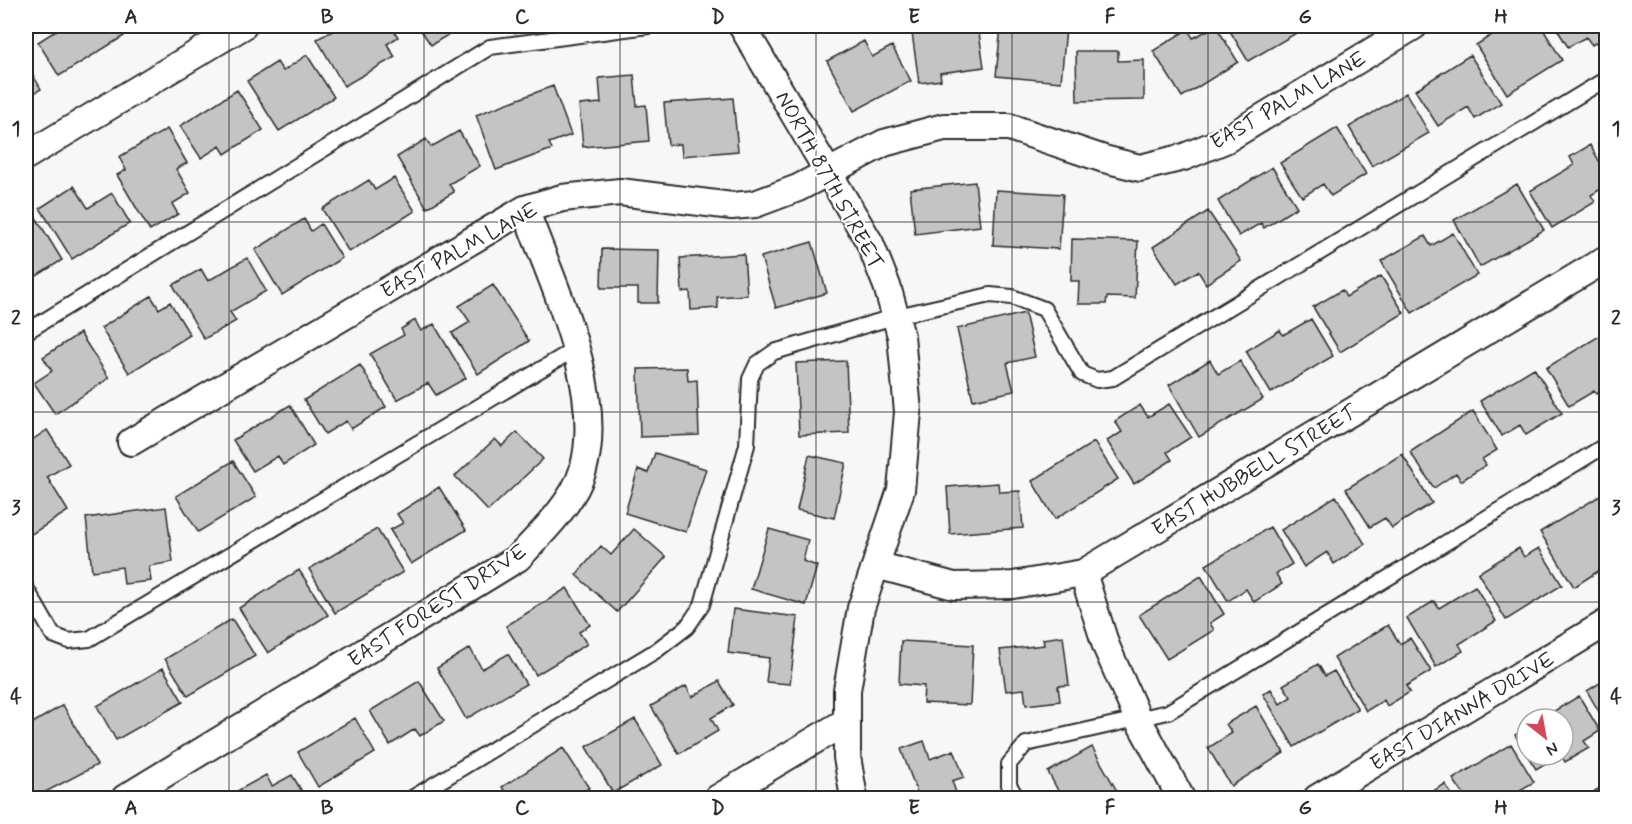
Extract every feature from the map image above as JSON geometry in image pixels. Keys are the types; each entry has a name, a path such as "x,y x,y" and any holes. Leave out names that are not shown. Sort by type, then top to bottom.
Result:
{"street":[{"path":"26,156 243,26"},
{"name":"NORTH 87TH STREET","path":"742,26 870,243 897,316 906,375 908,412 901,490 861,608 853,643 845,722 847,757 854,798"},
{"name":"EAST PALM LANE","path":"131,442 525,209 562,198 620,192 732,206 755,204 798,188 884,142 944,127 980,125 1009,127 1104,159 1140,168 1184,157 1225,140 1414,26"},
{"name":"EAST FOREST DRIVE","path":"125,798 518,558 554,521 583,471 588,425 586,386 525,209"},
{"name":"EAST HUBBELL STREET","path":"876,564 954,586 1013,585 1083,573 1606,259"},
{"path":"1083,573 1106,646 1138,719 1181,798"},
{"name":"EAST DIANNA DRIVE","path":"1317,798 1606,623"},
{"path":"718,798 845,722"}],"lane":[{"path":"26,332 490,47 648,26"},
{"path":"412,798 657,650 687,627 702,605 747,445 750,379 757,364 774,352 897,316 990,295 1030,301 1044,309 1082,374 1097,380 1113,378 1606,80"},
{"path":"26,588 53,635 69,641 89,639 575,349"},
{"path":"1017,798 1009,785 1009,764 1026,744 1168,711 1606,445"},
{"path":"1599,798 1606,794"}],"building":[{"path":"55,26 117,26 124,36 59,76 38,42 57,30"},
{"path":"130,26 148,26 135,34"},
{"path":"342,26 391,26 398,37 387,44 395,57 344,86 317,39"},
{"path":"418,26 463,26 431,45"},
{"path":"959,26 978,26 984,67 940,73 941,80 919,83 912,33"},
{"path":"1001,26 1066,28 1061,82 996,76"},
{"path":"1216,26 1238,62 1182,97 1153,51 1188,29 1193,38"},
{"path":"1227,26 1304,26 1305,28 1248,61"},
{"path":"1506,26 1541,26 1562,60 1507,94 1476,45"},
{"path":"1555,26 1606,26 1606,36 1592,45 1586,37 1568,47"},
{"path":"864,41 872,57 892,46 911,81 854,111 827,61"},
{"path":"1076,51 1118,51 1118,61 1144,60 1144,100 1077,101"},
{"path":"307,55 334,97 279,131 247,81 277,62 283,71"},
{"path":"1470,55 1501,103 1475,119 1468,107 1438,126 1415,90"},
{"path":"26,63 41,89 26,98"},
{"path":"634,75 637,106 646,105 649,141 583,147 579,105 601,103 599,78"},
{"path":"553,86 571,135 549,143 552,149 496,170 476,115"},
{"path":"237,90 263,130 225,154 220,146 201,158 180,126"},
{"path":"1406,93 1429,133 1372,166 1349,127"},
{"path":"733,98 738,151 682,156 681,144 668,145 664,103"},
{"path":"1337,128 1366,174 1331,196 1323,184 1302,197 1280,163"},
{"path":"167,129 187,163 176,169 190,193 172,204 178,214 150,231 117,175 126,170 119,157"},
{"path":"459,131 480,166 449,184 454,192 427,208 397,157 426,139 431,147"},
{"path":"1606,139 1606,159 1598,145"},
{"path":"1590,145 1606,173 1606,186 1591,195 1595,202 1552,228 1530,191 1574,165 1570,157"},
{"path":"1272,167 1297,207 1264,228 1261,223 1239,236 1218,201"},
{"path":"394,178 415,211 349,252 322,209 369,180 375,190"},
{"path":"975,182 980,226 915,234 910,189"},
{"path":"1517,184 1544,230 1480,267 1454,220"},
{"path":"74,186 88,208 112,193 130,223 72,259 40,208"},
{"path":"996,190 1063,194 1059,249 993,245"},
{"path":"32,211 62,260 26,283 26,215"},
{"path":"1208,211 1241,261 1206,284 1198,271 1177,284 1153,247"},
{"path":"304,219 311,231 321,224 342,258 282,295 255,250"},
{"path":"1453,233 1477,275 1412,313 1381,261 1425,236 1431,246"},
{"path":"1072,239 1138,241 1135,298 1107,297 1106,304 1078,304 1079,281 1071,281"},
{"path":"812,242 827,293 776,308 761,257"},
{"path":"602,249 659,250 658,303 638,303 638,288 601,288"},
{"path":"744,254 747,295 717,297 718,308 691,310 690,291 682,292 680,258"},
{"path":"247,258 266,291 230,312 236,321 204,339 173,285 201,269 208,281"},
{"path":"1381,276 1404,313 1340,352 1313,307 1342,290 1346,297"},
{"path":"493,285 529,341 478,374 452,333 470,322 459,306"},
{"path":"151,296 159,309 170,302 190,335 129,373 101,328"},
{"path":"1025,313 1035,357 1007,363 1014,391 973,400 957,329"},
{"path":"1311,319 1333,356 1271,393 1246,351 1280,330 1283,335"},
{"path":"415,320 421,331 434,324 466,378 436,395 428,383 397,400 370,354 404,335 401,329"},
{"path":"1606,332 1606,388 1596,394 1594,391 1569,406 1546,368"},
{"path":"80,333 109,378 55,414 34,383 52,371 43,357"},
{"path":"1210,360 1218,374 1240,361 1263,399 1199,437 1169,385"},
{"path":"846,361 849,433 799,435 796,363"},
{"path":"360,365 386,407 351,429 346,421 325,434 304,400"},
{"path":"687,368 688,381 697,380 699,435 640,437 638,369"},
{"path":"1534,368 1562,413 1526,435 1520,425 1502,436 1480,401"},
{"path":"1169,404 1191,437 1167,452 1172,460 1134,484 1107,441 1122,432 1115,421 1140,405 1148,417"},
{"path":"290,405 314,445 283,465 278,456 253,471 233,440"},
{"path":"1473,411 1497,450 1482,459 1486,465 1461,481 1456,473 1434,488 1410,452"},
{"path":"47,430 69,464 47,477 68,511 30,535 26,528 26,507 28,506 26,501 26,444"},
{"path":"517,432 543,459 488,511 455,476 495,439 502,446"},
{"path":"1094,442 1118,479 1055,519 1032,481"},
{"path":"655,453 706,469 686,532 625,513 638,469 648,473"},
{"path":"1402,454 1432,503 1392,528 1385,518 1370,527 1346,489"},
{"path":"809,455 846,463 834,518 797,510"},
{"path":"233,461 256,497 198,532 176,496"},
{"path":"998,483 999,492 1020,491 1023,528 950,534 947,487"},
{"path":"439,487 466,530 411,564 390,530 403,523 397,514"},
{"path":"1603,494 1606,500 1606,566 1574,587 1540,532"},
{"path":"1336,496 1365,544 1334,564 1327,552 1304,567 1281,530"},
{"path":"166,507 173,562 149,566 151,581 124,584 122,567 92,571 86,518"},
{"path":"1270,527 1292,564 1276,574 1282,584 1254,602 1246,589 1228,601 1206,565"},
{"path":"377,529 403,572 335,613 309,569"},
{"path":"634,529 666,557 617,612 576,575 601,546 611,555"},
{"path":"769,529 808,540 803,561 817,566 806,605 751,589"},
{"path":"1519,548 1524,557 1539,548 1562,585 1506,620 1478,573"},
{"path":"299,570 328,615 268,653 239,608"},
{"path":"1201,576 1224,614 1210,623 1214,630 1167,659 1139,615"},
{"path":"1475,586 1496,621 1459,644 1463,651 1436,667 1407,618 1434,601 1439,608"},
{"path":"567,588 590,625 579,632 587,644 536,675 506,626"},
{"path":"733,609 798,617 790,684 766,682 769,658 728,653"},
{"path":"232,619 255,656 188,696 165,659"},
{"path":"1388,625 1400,644 1410,638 1431,671 1406,686 1410,692 1387,706 1384,700 1366,711 1334,658"},
{"path":"1063,636 1069,685 1058,686 1060,701 1026,705 1024,689 1006,691 1000,650 1044,645 1043,639"},
{"path":"901,641 973,645 970,705 923,703 924,686 899,684"},
{"path":"470,648 482,669 508,654 526,684 466,719 437,668"},
{"path":"1318,664 1325,676 1334,671 1358,709 1294,747 1263,694 1271,689 1280,704 1291,697 1283,685"},
{"path":"163,668 183,702 116,740 97,706"},
{"path":"1606,679 1606,724 1587,691"},
{"path":"419,681 444,721 420,736 415,729 390,745 370,711"},
{"path":"719,681 733,705 711,718 718,731 679,754 651,706 686,686 692,697"},
{"path":"1579,696 1600,731 1584,741 1589,748 1575,756 1575,707 1561,707"},
{"path":"63,705 97,765 34,798 26,783 26,727"},
{"path":"1256,706 1284,753 1231,786 1208,748 1232,733 1226,724"},
{"path":"355,718 375,753 318,787 298,752"},
{"path":"635,719 662,765 613,793 586,747"},
{"path":"924,741 930,759 954,750 964,777 952,781 958,798 919,798 901,749"},
{"path":"1511,744 1515,751 1515,767 1525,767 1534,782 1506,798 1466,798 1453,779"},
{"path":"1092,747 1121,798 1062,798 1048,772"},
{"path":"563,748 589,788 572,798 509,798 502,787"},
{"path":"266,775 272,786 292,775 306,798 232,798 230,795"},
{"path":"1445,784 1454,798 1421,798"}]}
